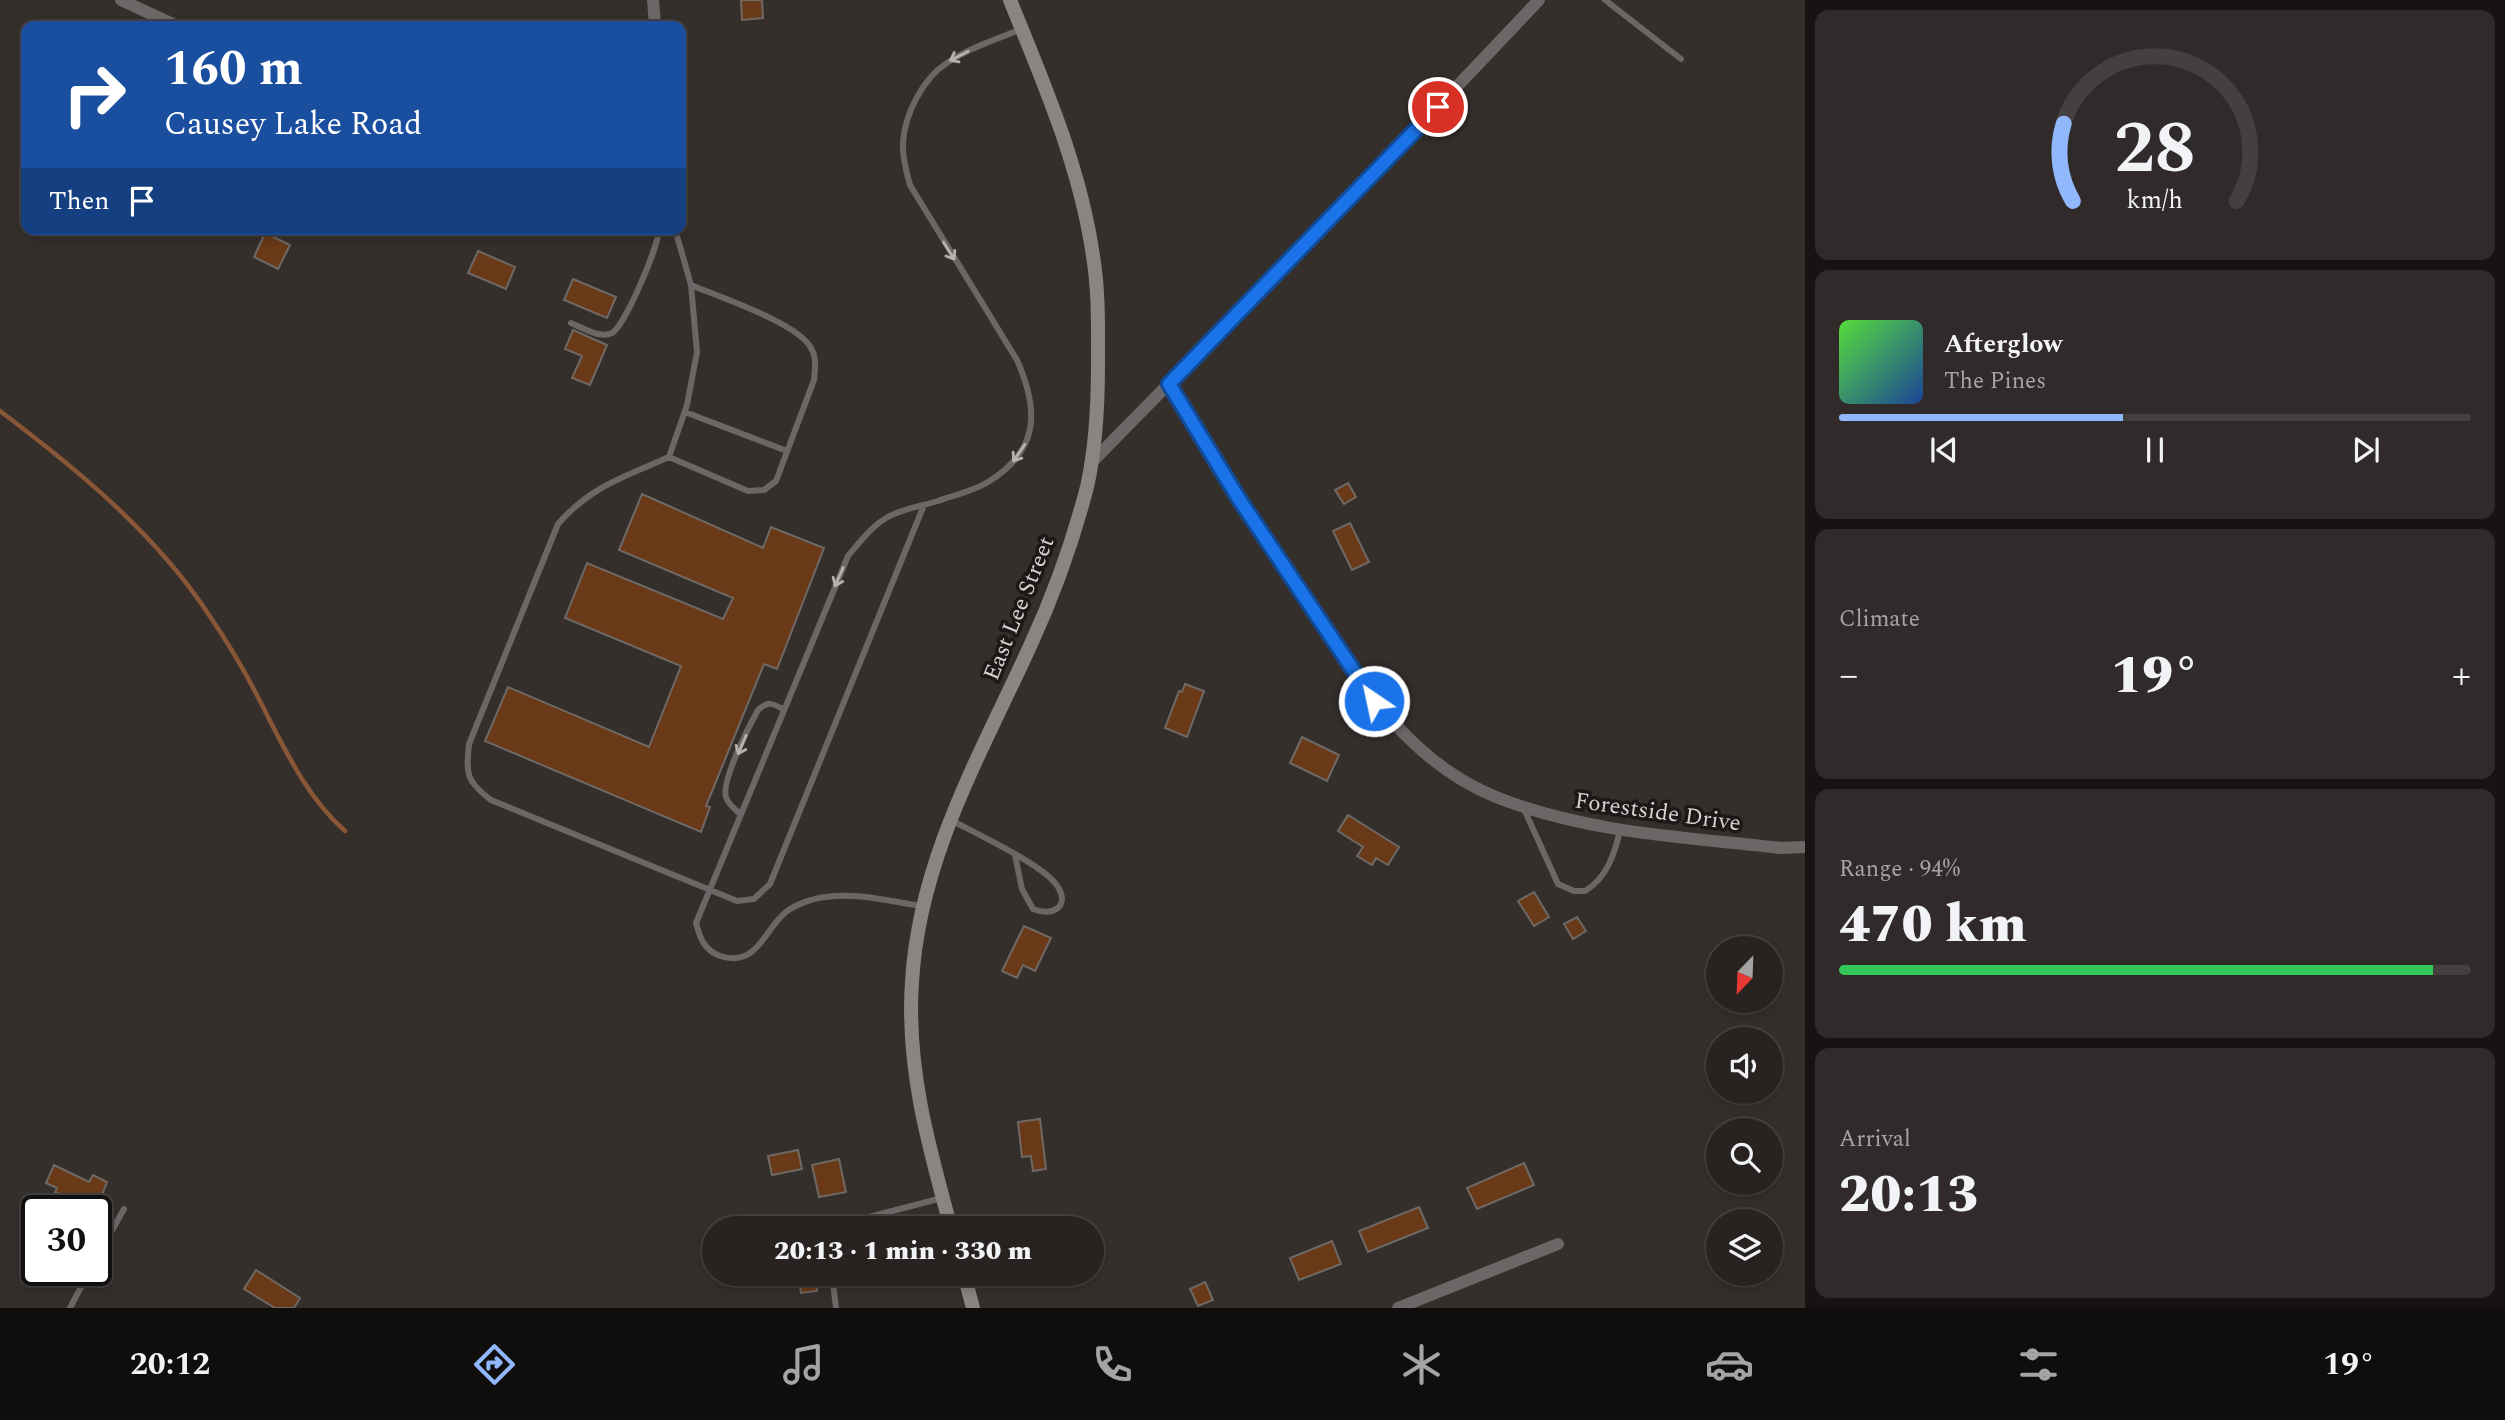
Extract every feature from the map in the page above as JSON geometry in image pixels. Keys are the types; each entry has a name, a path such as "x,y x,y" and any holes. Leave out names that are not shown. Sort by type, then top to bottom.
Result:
{"street":[{"path":"121,0 166,21"},
{"path":"653,0 655,21"},
{"name":"East Lee Street","path":"948,1216 921,1113 912,1038 912,982 923,906 937,852 950,819 1053,594 1087,485 1098,416 1098,313 1093,257 1078,183 1068,147 1010,0"},
{"path":"1090,464 1353,196 1539,0"},
{"name":"Forestside Drive","path":"1169,384 1239,499 1374,701 1411,743 1437,764 1495,797 1570,821 1620,830 1781,848 1805,847"},
{"path":"1398,1308 1558,1244"},
{"path":"967,1286 973,1308"}],"lane":[{"path":"1605,0 1681,59"},
{"path":"923,906 850,896 826,897 786,912 755,951 730,959 704,946 696,923 848,556 865,536 887,518 987,482 1013,463 1026,443 1033,414 1029,388 1017,360 910,185 904,162 903,141 917,97 945,63 1022,29"},
{"path":"571,323 600,335 611,334 618,328 652,254 657,235"},
{"path":"677,235 691,285 697,352 685,412 669,457 596,489 574,506 558,524 469,744 466,771 473,786 491,800 709,890 737,901 754,899 770,884 924,505"},
{"path":"669,457 748,491 764,490 776,481 814,380 816,365 811,348 799,333 691,285"},
{"path":"685,412 787,451"},
{"path":"740,814 727,800 725,793 732,768 758,710 769,702 783,709"},
{"path":"1522,806 1558,884 1574,891 1585,891 1598,880 1613,857 1620,830"},
{"path":"950,819 1015,855 1044,873 1059,887 1060,904 1055,911 1049,913 1033,909 1022,889 1015,855"},
{"path":"873,1216 943,1198"},
{"path":"112,1230 124,1209"},
{"path":"69,1308 81,1286"},
{"path":"833,1286 836,1308"}],"building":[{"path":"741,0 762,0 763,18 742,20"},
{"path":"264,235 290,245 278,269 254,257"},
{"path":"478,251 515,267 506,289 468,273"},
{"path":"573,279 616,297 607,318 564,300"},
{"path":"573,330 607,345 590,385 572,378 582,356 565,349"},
{"path":"1348,483 1356,497 1344,504 1335,490"},
{"path":"642,494 763,548 771,527 824,548 777,669 764,664 706,806 710,807 701,832 485,741 508,687 649,747 681,666 565,618 587,563 723,619 733,598 619,550"},
{"path":"1350,523 1369,562 1352,570 1333,531"},
{"path":"1185,684 1204,691 1187,737 1165,728 1179,691 1182,692"},
{"path":"1302,737 1339,755 1327,781 1290,763"},
{"path":"1348,815 1399,847 1388,865 1376,858 1372,865 1357,856 1363,847 1338,831"},
{"path":"1534,892 1549,917 1534,926 1518,901"},
{"path":"1577,917 1586,931 1573,939 1564,924"},
{"path":"1024,926 1051,938 1035,971 1023,965 1017,978 1002,971"},
{"path":"1040,1119 1046,1169 1033,1171 1031,1156 1022,1157 1018,1122"},
{"path":"798,1150 802,1169 772,1175 768,1156"},
{"path":"839,1159 846,1192 819,1197 812,1165"},
{"path":"1524,1163 1534,1185 1477,1209 1467,1188"},
{"path":"54,1165 89,1182 93,1175 107,1182 102,1195 62,1195 55,1192 57,1188 46,1183"},
{"path":"1419,1207 1428,1228 1368,1252 1359,1231"},
{"path":"1332,1241 1341,1264 1299,1280 1290,1258"},
{"path":"256,1270 300,1298 294,1308 275,1308 244,1289"},
{"path":"1205,1282 1213,1300 1198,1306 1190,1289"},
{"path":"800,1286 816,1286 817,1291 801,1293"}],"waterway":[{"path":"0,411 114,504 165,557 188,585 225,640 301,778 321,806 345,831"}],"route":[{"path":"1374,701 1239,499 1169,384 1438,107"}]}
